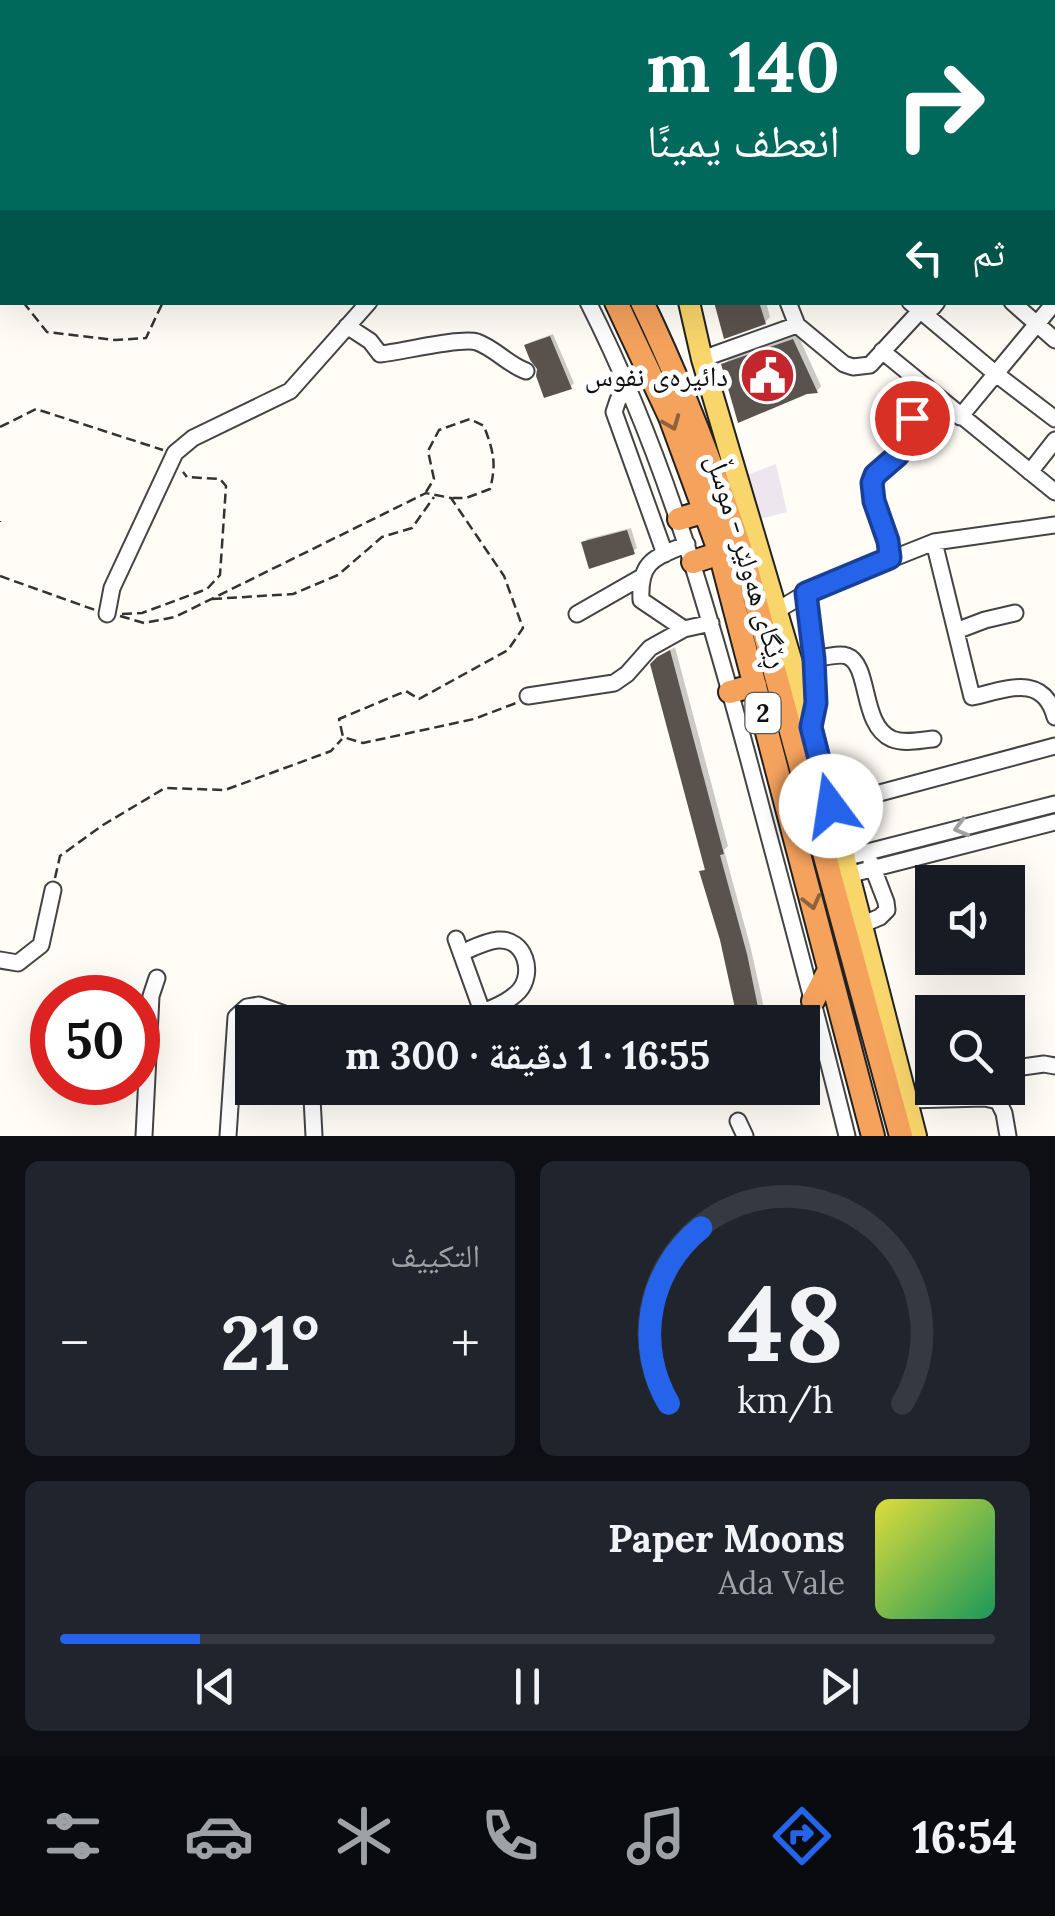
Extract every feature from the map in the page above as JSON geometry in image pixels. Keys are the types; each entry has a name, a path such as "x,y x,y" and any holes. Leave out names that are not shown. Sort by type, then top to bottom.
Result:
{"highway":[{"name":"ڕێگای هەولێر - موسڵ","path":"618,305 670,418 725,503 720,553 872,1136"},
{"name":"ڕێگای هەولێر - موسڵ","path":"643,305 725,503 788,685 859,982 905,1134"},
{"path":"614,354 637,344"},
{"path":"679,520 725,503"},
{"path":"690,553 720,553"},
{"path":"730,692 755,685"},
{"path":"768,831 792,826"},
{"path":"859,982 869,956"},
{"path":"813,1001 829,970"},
{"path":"872,1136 905,1134"}],"main road":[{"path":"690,305 725,503 778,610 788,685 811,727 908,1100 905,1134"}],"street":[{"path":"106,614 112,588 175,453 193,438 290,390 366,305"},
{"path":"590,305 629,388 690,553 768,831 847,1136"},
{"path":"789,305 796,325 853,367 870,365 915,307 1055,420"},
{"path":"1015,305 1055,340"},
{"path":"960,417 1052,305"},
{"path":"702,359 796,325"},
{"path":"347,326 370,340 380,354 471,340 526,371"},
{"path":"882,351 1055,492"},
{"path":"890,558 872,483 906,444 914,400 922,384"},
{"path":"629,388 614,412 665,554"},
{"path":"1030,472 1055,440"},
{"path":"778,610 806,593 934,542 1055,525"},
{"path":"934,542 972,697 1023,686 1036,688 1054,710"},
{"path":"577,614 640,578 654,559 665,554 690,553"},
{"path":"640,578 641,600 684,630"},
{"path":"806,593 816,703 811,727"},
{"path":"956,631 1014,613"},
{"path":"523,699 614,683 628,674 650,648 684,630 711,623"},
{"path":"814,659 843,654 851,658 858,666 874,719 893,739 933,739"},
{"path":"831,806 1055,746"},
{"path":"848,874 866,853 1055,804"},
{"path":"848,874 875,874 1055,822"},
{"path":"861,925 887,910 866,853"},
{"path":"0,960 18,963 41,944 53,890"},
{"path":"511,941 519,947 526,962 526,977 521,989 511,997 482,1011 459,946 511,941"},
{"path":"228,1136 235,1033"},
{"path":"1025,1066 1055,1066"},
{"path":"908,1100 915,1099"},
{"path":"144,1136 146,1105"},
{"path":"312,1105 314,1136"},
{"path":"1000,1105 1008,1136"}],"path":[{"path":"25,305 47,332 115,340 146,338 162,305"},
{"path":"0,427 36,409 175,453 178,466 187,477 220,479 226,486 220,575 207,589 142,613 114,614 144,623 175,617 426,493 434,479 428,451 440,430 470,419 484,426 495,469 490,488 466,498 426,493"},
{"path":"211,599 293,594 338,576 382,536 412,528 436,495"},
{"path":"343,737 338,719 406,690 420,699 508,650 523,628 504,576 451,498"},
{"path":"0,576 106,614"},
{"path":"343,737 362,743 474,719 523,699"},
{"path":"53,890 60,856 165,788 225,790 331,750 343,737"}],"shaded area":[{"path":"776,464 787,512 760,519 744,476"}],"building":[{"path":"715,305 760,305 766,324 724,339"},
{"path":"550,336 572,389 544,398 537,369 524,345"},
{"name":"دائیرەی نفوس","path":"793,339 818,393 738,423 721,364"},
{"path":"627,530 635,554 589,569 581,542"},
{"path":"670,650 724,854 720,855 758,1005 734,1005 699,871 705,870 650,664"}],"place":[{"name":"دائیرەی نفوس","path":"767,376"}],"route":[{"path":"831,806 811,727 816,703 806,593 890,558 872,483 906,444 912,418"}]}
